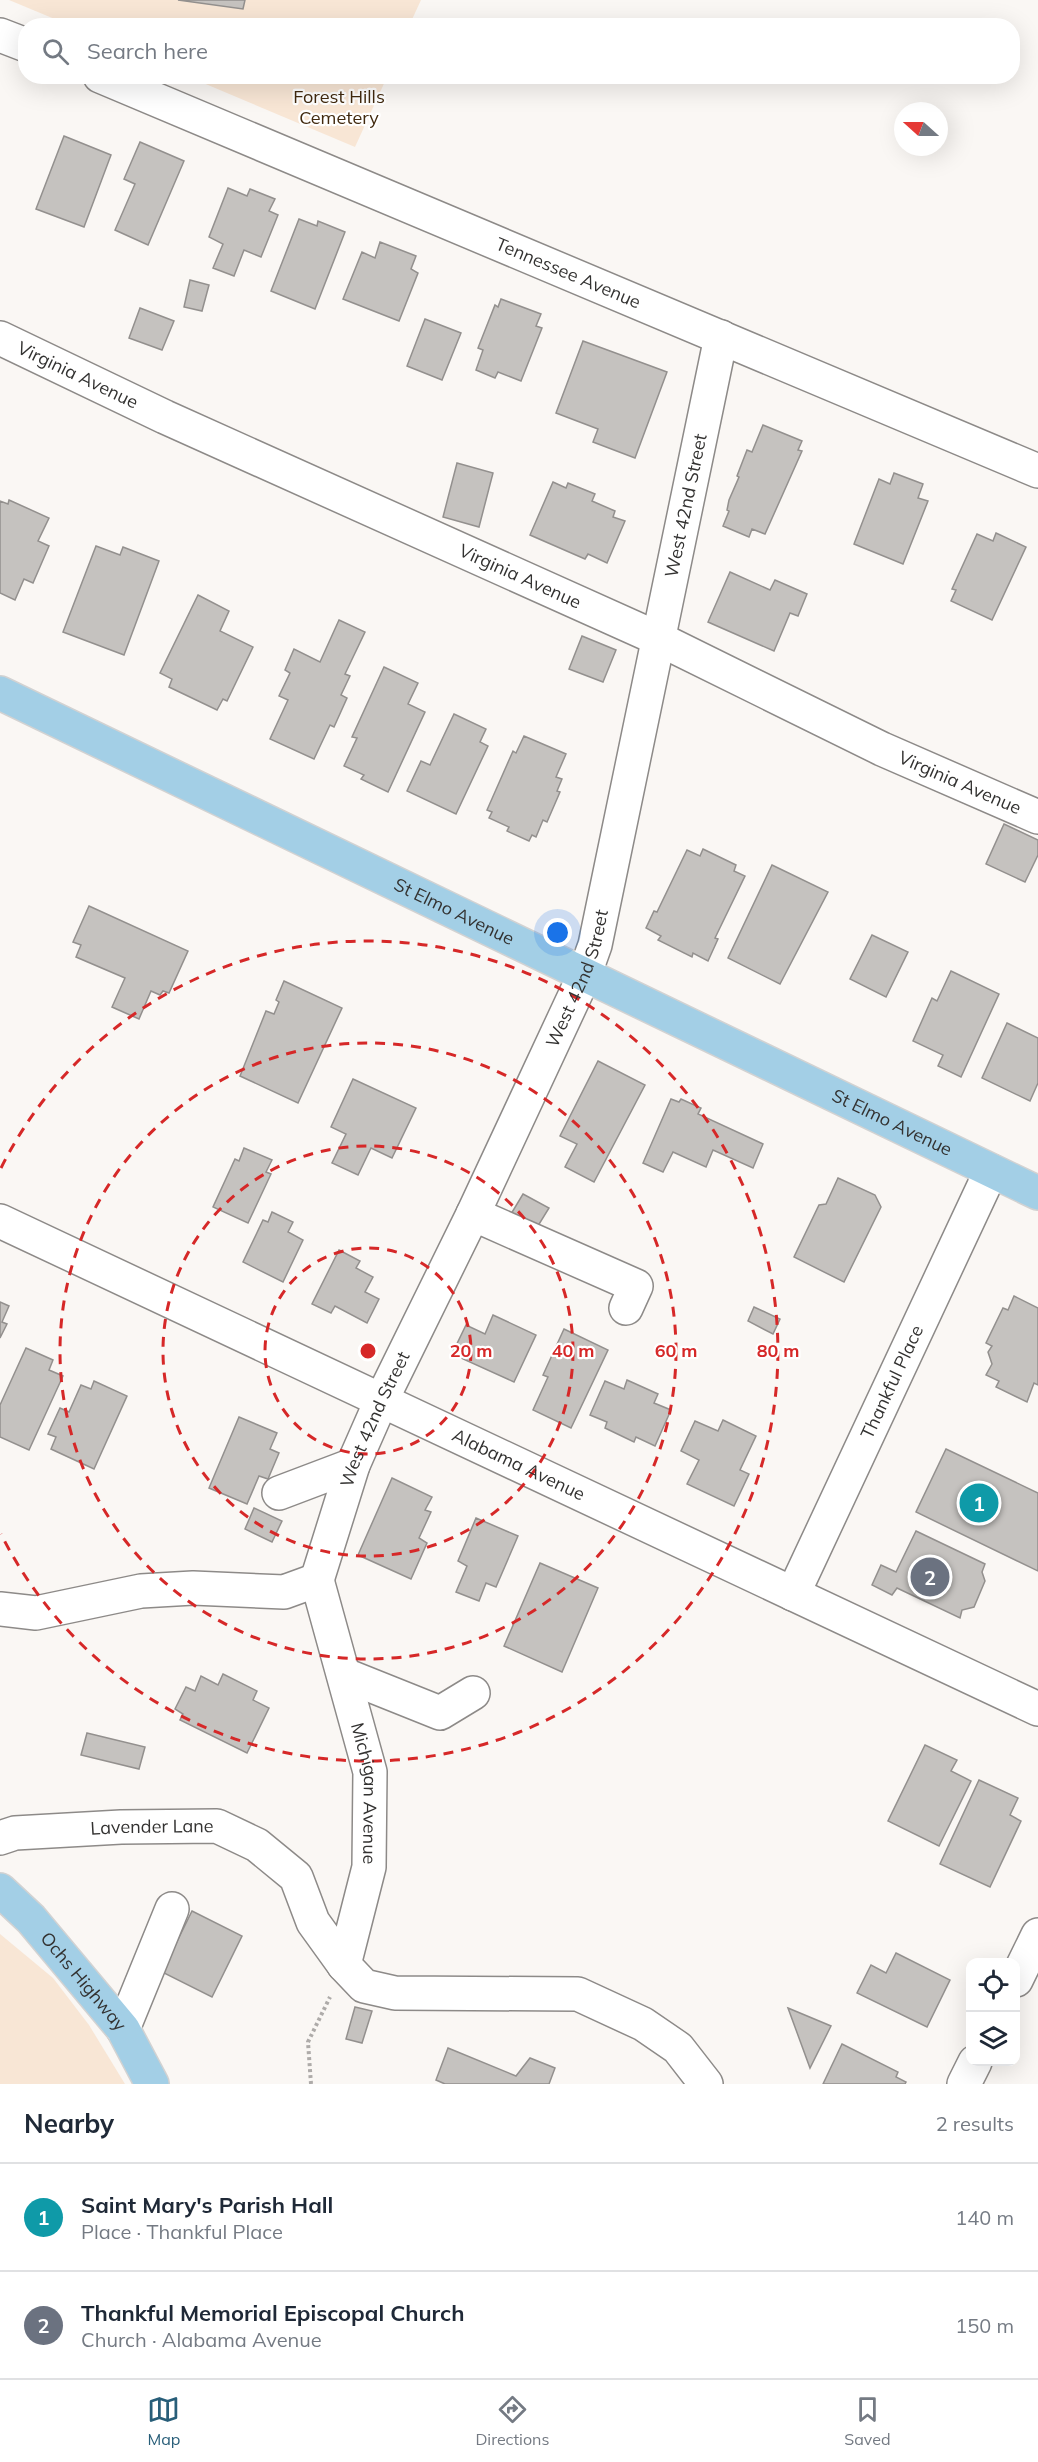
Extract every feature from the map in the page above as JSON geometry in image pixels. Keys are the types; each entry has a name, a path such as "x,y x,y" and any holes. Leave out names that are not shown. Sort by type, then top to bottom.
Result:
{"main road":[{"name":"St Elmo Avenue","path":"0,693 1038,1193"},
{"name":"Ochs Highway","path":"0,1890 31,1919 123,2029 152,2084"}],"street":[{"path":"0,35 18,42"},
{"name":"Tennessee Avenue","path":"119,84 1038,471"},
{"name":"West 42nd Street","path":"318,1580 353,1465 382,1399 473,1214 584,976 595,945 721,337"},
{"name":"Virginia Avenue","path":"0,338 165,417 660,639 882,749 1038,817"},
{"name":"Thankful Place","path":"793,1594 991,1171"},
{"path":"473,1214 636,1286 626,1308"},
{"name":"Alabama Avenue","path":"0,1221 1038,1709"},
{"path":"279,1493 353,1465"},
{"path":"0,1609 36,1613 141,1591 193,1588 284,1592 318,1580"},
{"name":"Michigan Avenue","path":"318,1580 370,1772 369,1867 344,1965"},
{"path":"345,1675 440,1713 474,1693"},
{"name":"Lavender Lane","path":"0,1838 15,1833 121,1827 217,1826 257,1845 296,1877 313,1922 344,1965"},
{"path":"123,2029 172,1909"},
{"path":"1020,1972 1038,1935"},
{"path":"344,1965 364,1986 395,1993 578,1994 644,2024 678,2048 706,2084"},
{"path":"964,2084 973,2066"}],"path":[{"path":"311,2084 308,2042 344,1965"}],"green space":[{"path":"9,0 421,0 413,18 52,18"},
{"name":"Forest Hills Cemetery","path":"206,84 384,84 355,147"},
{"path":"0,1934 53,1978 89,2025 125,2084 0,2084"}],"building":[{"path":"178,0 245,0 243,9"},
{"path":"64,136 111,155 84,227 36,209"},
{"path":"140,142 184,161 148,245 115,230 135,184 124,179"},
{"path":"228,188 247,196 250,189 275,199 269,211 278,215 261,257 244,250 234,276 213,268 223,244 209,237"},
{"path":"299,219 317,226 318,221 345,232 315,309 271,291"},
{"path":"380,242 416,256 411,269 418,273 399,321 343,299 362,252 375,258"},
{"path":"190,280 209,285 202,311 184,307"},
{"path":"501,299 541,314 536,326 542,328 521,381 498,372 495,378 476,370 483,350 478,348 495,305 498,307"},
{"path":"140,308 174,321 162,350 129,338"},
{"path":"425,319 461,333 442,380 407,366"},
{"path":"583,341 667,372 635,458 593,442 598,429 556,413"},
{"path":"763,425 802,441 798,450 802,451 765,534 752,529 749,537 723,526 729,511 727,510 729,500 747,450 752,452"},
{"path":"457,463 493,473 479,527 443,517"},
{"path":"894,473 923,484 918,498 928,501 903,564 854,544 879,479 890,484"},
{"path":"553,482 566,488 568,483 595,494 592,501 615,511 613,517 625,521 607,563 588,554 585,559 530,535"},
{"path":"9,500 49,518 38,541 49,546 33,583 24,579 15,600 0,593 0,501 8,504"},
{"path":"996,533 1026,547 992,620 951,601 956,590 952,589 977,534 993,541"},
{"path":"96,546 120,555 123,547 159,561 124,655 63,632"},
{"path":"730,572 770,590 775,580 807,594 798,616 790,613 774,651 708,622"},
{"path":"198,595 229,611 220,631 253,647 227,701 223,699 217,710 169,687 172,679 160,673"},
{"path":"339,620 365,632 345,674 350,676 341,695 347,698 334,727 330,725 314,759 270,739 288,700 279,696 290,673 285,670 294,649 320,662"},
{"path":"582,636 616,650 603,682 569,669"},
{"path":"384,667 418,683 408,704 425,712 388,792 361,779 364,775 344,766 357,738 352,737"},
{"path":"454,714 486,729 480,742 488,746 456,814 407,791 421,761 430,765"},
{"path":"524,736 566,754 556,777 562,779 557,791 560,792 547,822 543,820 536,837 532,835 529,841 507,831 509,827 489,818 492,812 487,810 513,751 516,753"},
{"path":"1004,824 1038,840 1038,855 1025,882 986,864"},
{"path":"703,849 736,865 734,871 745,876 715,938 718,939 708,961 693,953 692,957 658,940 661,936 646,928 654,911 657,912 687,850 700,856"},
{"path":"772,865 828,892 780,984 728,958"},
{"path":"89,906 188,951 169,993 163,991 160,995 151,991 139,1019 112,1007 125,978 76,957 81,945 73,942"},
{"path":"872,935 908,952 886,997 850,979"},
{"path":"951,971 999,994 961,1077 938,1066 943,1055 913,1041 932,998 937,1001"},
{"path":"284,981 342,1008 298,1103 240,1076 266,1011 274,1014 279,1002 276,1000"},
{"path":"1007,1023 1038,1038 1038,1083 1030,1101 982,1078"},
{"path":"598,1061 645,1085 594,1182 565,1167 577,1144 560,1136"},
{"path":"353,1079 416,1108 392,1158 371,1148 358,1175 332,1163 346,1134 331,1127"},
{"path":"671,1099 679,1102 681,1099 701,1108 698,1114 763,1144 753,1168 713,1150 706,1167 673,1152 663,1172 643,1163"},
{"path":"244,1148 272,1160 266,1172 271,1174 248,1223 213,1207 235,1159 239,1161"},
{"path":"838,1178 875,1195 881,1207 844,1282 794,1257 819,1205 826,1204"},
{"path":"523,1194 549,1208 533,1234 508,1219"},
{"path":"272,1212 293,1222 288,1232 303,1240 283,1282 243,1262 263,1220 268,1222"},
{"path":"339,1250 360,1261 356,1268 373,1277 365,1292 379,1299 367,1323 335,1306 331,1313 312,1304"},
{"path":"1014,1296 1038,1308 1038,1385 1034,1383 1027,1402 996,1387 999,1381 986,1375 992,1364 988,1352 992,1346 986,1343 1003,1308 1008,1310"},
{"path":"0,1302 9,1306 2,1322 7,1324 0,1338"},
{"path":"754,1307 780,1319 773,1334 748,1321"},
{"path":"493,1315 536,1335 514,1382 452,1354 466,1325 485,1334"},
{"path":"564,1329 608,1350 571,1428 533,1410 548,1377 543,1375"},
{"path":"26,1348 53,1360 49,1370 63,1376 29,1450 0,1437 0,1405"},
{"path":"627,1380 658,1394 654,1403 671,1410 655,1446 636,1437 634,1442 605,1428 607,1422 590,1415 605,1381 624,1389"},
{"path":"94,1381 127,1396 94,1469 51,1449 56,1437 48,1434 60,1408 69,1412 81,1385 91,1389"},
{"path":"239,1417 277,1433 270,1449 279,1453 268,1479 259,1476 247,1504 209,1488"},
{"path":"723,1420 756,1436 740,1470 749,1474 734,1506 687,1484 699,1460 681,1451 695,1421 718,1431"},
{"path":"946,1449 1038,1493 1038,1571 916,1512"},
{"path":"392,1478 432,1497 425,1510 431,1512 419,1538 427,1543 411,1579 358,1555"},
{"path":"254,1508 282,1521 272,1542 245,1529"},
{"path":"476,1518 518,1536 496,1587 486,1583 479,1601 456,1592 467,1566 458,1561"},
{"path":"916,1531 985,1564 982,1572 985,1581 974,1607 962,1610 960,1618 897,1588 892,1595 872,1585 881,1565 896,1572"},
{"path":"540,1563 598,1588 562,1672 504,1646"},
{"path":"223,1674 257,1691 253,1700 269,1708 247,1753 180,1720 183,1714 175,1709 186,1687 195,1691 201,1676 218,1685"},
{"path":"87,1733 145,1747 139,1769 81,1755"},
{"path":"925,1745 957,1760 951,1771 971,1781 939,1846 888,1821"},
{"path":"979,1780 1018,1798 1010,1815 1021,1821 990,1887 940,1864"},
{"path":"192,1911 242,1936 212,1997 162,1972"},
{"path":"896,1953 950,1980 927,2027 857,1993 871,1965 886,1973"},
{"path":"355,2007 372,2011 362,2043 346,2039"},
{"path":"788,2008 831,2026 810,2068"},
{"path":"842,2044 898,2072 896,2077 906,2082 905,2084 823,2084"},
{"path":"448,2048 516,2076 530,2058 555,2068 549,2084 445,2084 436,2080"}],"place":[{"name":"Saint Mary's Parish Hall","path":"979,1503"},
{"name":"Thankful Memorial Episcopal Church","path":"930,1577"}]}
